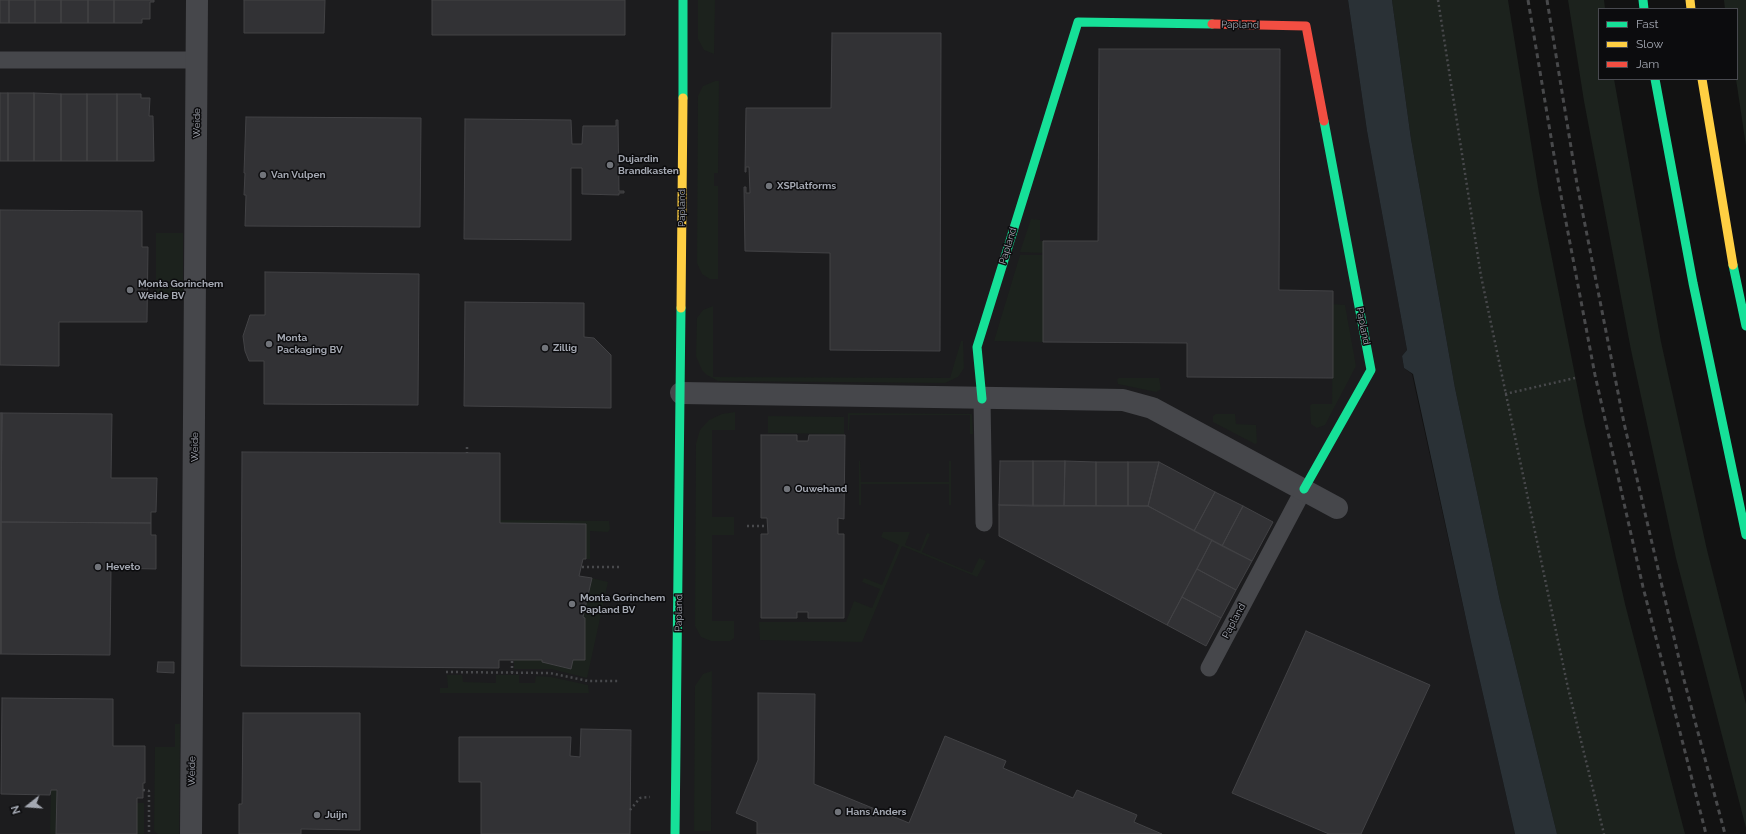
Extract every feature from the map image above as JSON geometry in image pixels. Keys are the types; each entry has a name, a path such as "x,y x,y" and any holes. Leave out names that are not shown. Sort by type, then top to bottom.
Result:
{"main road":[{"name":"Papland","path":"675,834 681,393 683,0"},
{"name":"Papland","path":"982,398 977,348 1078,22 1306,26 1372,370 1304,489"},
{"path":"1654,80 1693,283 1746,535"},
{"path":"1702,80 1736,280 1746,326"}],"street":[{"name":"Weide","path":"191,834 197,0"},
{"path":"681,393 1123,400 1152,408 1337,508"}],"lane":[{"path":"0,60 197,60"},
{"name":"Papland","path":"982,398 984,523"},
{"name":"Papland","path":"1209,668 1304,489"}],"path":[{"path":"1438,0 1481,276 1568,688 1604,834"},
{"path":"1505,394 1575,378"},
{"path":"467,447 468,453"},
{"path":"747,526 767,526"},
{"path":"582,567 619,567"},
{"path":"512,660 512,673"},
{"path":"446,672 550,673 588,681 619,681"},
{"path":"143,790 149,791 150,834"},
{"path":"630,810 640,798 656,797"}],"shaded area":[{"path":"0,0 1348,0 1367,131 1407,350 1402,356 1404,368 1412,374 1515,834 0,834"},
{"path":"698,0 715,0 714,54 704,50 698,39"},
{"path":"1348,0 1392,0 1411,139 1455,388 1500,601 1557,834 1515,834 1471,642 1413,374 1404,368 1402,356 1407,350 1367,131"},
{"path":"1392,0 1508,0 1539,193 1584,421 1625,604 1685,834 1557,834 1500,601 1455,388 1411,139"},
{"path":"1568,0 1604,0 1605,8 1598,8 1598,80 1614,80 1661,342 1707,550 1746,704 1746,828 1676,558 1631,350 1584,101"},
{"path":"1724,0 1746,0 1746,146 1736,80 1738,80 1738,8 1725,8"},
{"path":"719,81 718,173 714,173 714,186 718,186 718,279 710,279 702,274 697,263 698,96 703,86"},
{"path":"1031,219 1040,220 1040,241 1043,241 1043,253 1020,252"},
{"path":"156,233 183,233 183,299 156,299"},
{"path":"1020,255 1043,255 1043,342 994,341"},
{"path":"1333,304 1345,305 1356,366 1325,425 1317,428 1311,424 1310,406 1312,404 1332,404"},
{"path":"713,306 713,377 950,378 961,341 963,341 964,368 958,377 945,383 718,381 707,375 702,370 696,356 697,318 703,310"},
{"path":"1119,378 1159,378 1161,389 1156,392 1118,384 1117,380"},
{"path":"735,412 735,430 712,430 712,517 734,517 734,535 712,535 712,621 734,621 734,638 730,641 711,641 701,637 695,626 696,444 700,430 709,420 722,414"},
{"path":"848,413 972,414 973,434 970,434 970,415 850,415 848,430"},
{"path":"1216,414 1235,414 1236,424 1256,425 1257,443 1255,444 1213,422 1213,416"},
{"path":"768,416 844,417 844,434 768,433"},
{"path":"859,461 861,482 949,482 949,461 951,461 951,505 949,505 949,484 861,484 861,505 859,505"},
{"path":"500,520 609,521 610,529 608,532 590,531 590,559 586,559 585,524 500,523"},
{"path":"883,532 910,532 905,545 920,551 927,533 930,534 922,552 972,573 979,558 986,561 977,577 902,546 862,642 760,640 759,622 846,622 854,601 872,608 880,589 862,582 864,578 882,585 899,545 881,537"},
{"path":"591,578 608,582 587,678 551,669 514,669 514,660 542,660 542,662 571,669"},
{"path":"712,671 711,831 694,831 695,686 703,674"},
{"path":"447,675 462,675 463,682 496,683 496,675 519,675 519,683 535,683 536,676 551,677 588,685 589,693 440,693 440,688 448,688"},
{"path":"175,724 180,724 179,834 158,834 154,831 155,747 175,747"},
{"path":"51,790 57,790 56,834 50,834"},
{"path":"137,803 144,803 144,834 137,834"}],"building":[{"path":"0,0 9,0 9,23 0,23"},
{"path":"9,0 35,0 35,23 9,23"},
{"path":"35,0 61,0 61,23 35,23"},
{"path":"61,0 88,0 88,23 61,23"},
{"path":"88,0 114,0 114,23 88,23"},
{"path":"114,0 154,0 154,2 150,2 150,19 142,19 142,23 114,23"},
{"path":"244,0 325,0 324,33 244,33"},
{"path":"432,0 625,0 625,35 432,35"},
{"path":"832,33 941,33 940,351 830,350 830,253 745,251 744,187 746,187 746,193 750,193 749,167 746,167 745,172 746,108 831,108"},
{"path":"1099,49 1280,49 1279,290 1333,291 1333,378 1187,377 1187,343 1043,342 1043,241 1098,241"},
{"path":"0,93 8,93 8,161 0,161"},
{"path":"8,93 34,93 34,161 8,161"},
{"path":"34,93 61,94 61,161 34,161"},
{"path":"61,94 87,94 87,161 61,161"},
{"path":"87,94 117,94 117,161 87,161"},
{"path":"117,94 141,94 141,98 150,98 149,116 153,116 154,161 117,161"},
{"path":"246,117 421,118 420,227 245,226 246,195 244,195 244,173"},
{"path":"465,119 571,120 572,144 582,144 583,126 616,126 616,120 618,120 619,191 624,191 624,193 619,193 619,195 582,194 582,168 571,168 571,240 464,239"},
{"path":"0,210 142,211 142,247 148,247 147,322 59,322 59,366 0,365"},
{"path":"265,272 419,274 418,405 264,404 264,361 249,361 245,351 243,336 250,315 265,315"},
{"path":"465,302 584,303 584,337 594,338 611,355 611,408 464,406"},
{"path":"0,413 2,413 1,522 0,522"},
{"path":"2,413 112,414 111,478 157,478 156,512 151,512 151,523 1,522"},
{"path":"761,435 797,435 797,441 808,441 809,435 845,435 844,519 838,518 838,534 844,534 844,618 808,618 808,612 797,612 797,618 761,618 761,534 768,534 767,518 761,518"},
{"path":"242,452 500,453 500,523 586,524 586,559 583,559 579,576 592,578 583,617 585,618 585,660 573,660 571,669 542,662 542,660 499,660 499,668 241,666"},
{"path":"1000,461 1033,461 1033,506 999,505"},
{"path":"1033,461 1065,461 1064,506 1033,506"},
{"path":"1065,461 1096,462 1096,506 1064,506"},
{"path":"1096,462 1128,462 1128,506 1096,506"},
{"path":"1128,462 1159,462 1148,506 1128,506"},
{"path":"1159,462 1215,492 1194,531 1148,506"},
{"path":"1215,492 1243,506 1222,546 1194,531"},
{"path":"999,505 1148,506 1212,540 1167,625 999,536"},
{"path":"1243,506 1273,522 1252,561 1222,546"},
{"path":"1,522 1,654 0,654"},
{"path":"1,522 151,523 151,535 156,535 156,569 111,568 110,655 1,654"},
{"path":"1212,540 1252,561 1236,590 1197,569"},
{"path":"1197,569 1236,590 1221,618 1182,597"},
{"path":"1182,597 1221,618 1206,646 1167,625"},
{"path":"1306,631 1430,685 1361,834 1329,834 1232,793"},
{"path":"158,662 174,662 174,673 157,672"},
{"path":"758,693 815,694 814,784 909,823 945,736 1006,761 1003,768 1073,798 1077,790 1137,815 1134,822 1162,834 757,834 757,822 736,813 758,760"},
{"path":"2,698 113,699 113,746 145,746 145,783 143,783 143,798 137,798 137,834 56,834 57,790 51,790 50,795 1,794"},
{"path":"243,713 360,713 360,830 301,829 301,834 239,834 239,804 242,804"},
{"path":"581,729 631,730 630,834 481,834 481,782 459,782 459,737 571,737 570,756 580,757"}],"railway":[{"path":"1528,0 1559,185 1595,375 1643,587 1706,834"},
{"path":"1547,0 1577,184 1624,423 1683,676 1725,834"}],"traffic: fast":[{"path":"683,0 683,98"},
{"path":"1643,0 1644,8"},
{"path":"982,399 977,347 1078,22 1212,24"},
{"path":"1655,80 1693,283 1746,535"},
{"path":"1304,489 1371,370 1324,121"},
{"path":"1733,265 1746,326"},
{"path":"675,834 681,308"}],"traffic: slow":[{"path":"1690,0 1691,8"},
{"path":"1702,80 1733,265"},
{"path":"681,308 683,98"}],"traffic: jam":[{"path":"1212,24 1306,26 1324,121"}],"place":[{"name":"Dujardin Brandkasten","path":"610,165"},
{"name":"Van Vulpen","path":"263,175"},
{"name":"XSPlatforms","path":"769,186"},
{"name":"Monta Gorinchem Weide BV","path":"130,290"},
{"name":"Monta Packaging BV","path":"269,344"},
{"name":"Zillig","path":"545,348"},
{"name":"Ouwehand","path":"787,489"},
{"name":"Heveto","path":"98,567"},
{"name":"Monta Gorinchem Papland BV","path":"572,604"},
{"name":"Hans Anders","path":"838,812"},
{"name":"Juijn","path":"317,815"}]}
